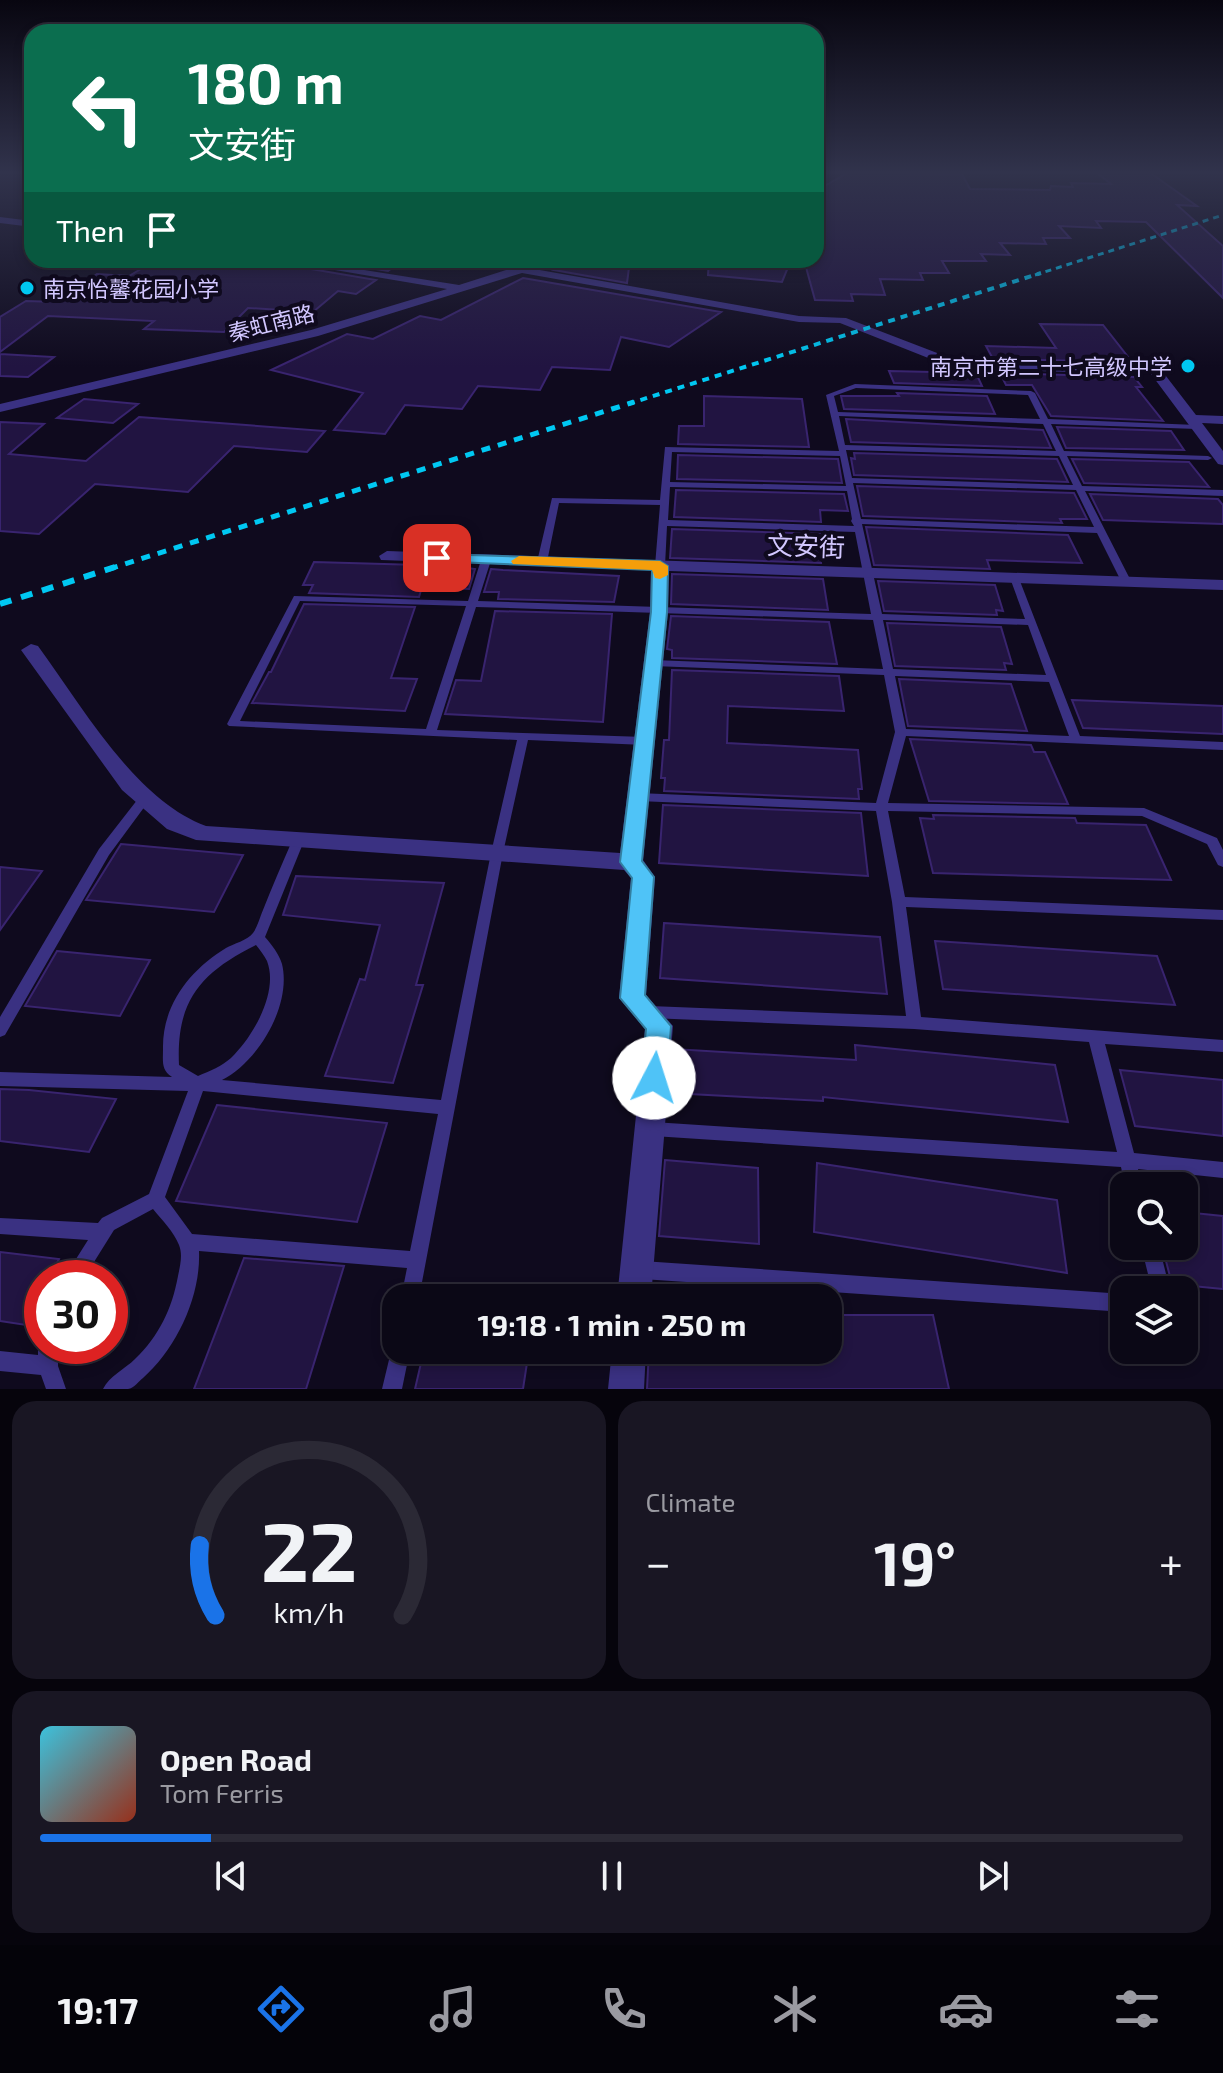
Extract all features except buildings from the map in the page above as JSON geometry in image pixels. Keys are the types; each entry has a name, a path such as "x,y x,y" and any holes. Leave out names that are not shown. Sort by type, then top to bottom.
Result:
{"street":[{"path":"333,268 463,288"},
{"name":"秦虹南路","path":"0,408 314,333 527,268"},
{"path":"522,270 799,319 842,320 956,365 1155,370 1194,423 1216,460"},
{"path":"1194,423 1223,420"},
{"name":"文安街","path":"387,556 1223,585"},
{"path":"635,1284 659,1026 632,998 643,877 631,862 659,612 660,566"},
{"path":"31,650 130,785 175,823 204,834 631,862"},
{"path":"626,1389 628,1364"}],"lane":[{"path":"914,1023 899,902 881,807 901,732 830,395 855,386 1031,393 1126,581"},
{"path":"835,414 1194,423"},
{"path":"660,566 668,449 1061,453 1216,460"},
{"path":"666,484 1223,493"},
{"path":"542,562 555,500 665,503"},
{"path":"663,523 1099,530"},
{"path":"430,733 486,560"},
{"path":"1015,578 1076,740"},
{"path":"645,741 233,724 297,598 1032,622"},
{"path":"653,663 1053,679"},
{"path":"901,732 1223,746"},
{"path":"413,1284 497,853 523,737"},
{"path":"638,797 881,807 1144,812 1212,841 1223,862"},
{"path":"0,1031 104,852 145,798"},
{"path":"198,1084 171,1068 168,1040 179,1007 200,972 225,953 258,938 298,841"},
{"path":"899,902 1223,915"},
{"path":"84,1260 108,1224 156,1199 198,1084 235,1064 255,1040 276,994 275,961 258,938"},
{"path":"646,1012 914,1023 1223,1046"},
{"path":"1096,1038 1131,1172"},
{"path":"0,1079 198,1084 447,1108"},
{"path":"650,1129 1128,1160 1223,1170"},
{"path":"113,1389 135,1375 149,1361 179,1315 191,1254 188,1242 156,1199"},
{"path":"0,1226 101,1232"},
{"path":"188,1242 417,1260"},
{"path":"637,1269 1110,1302"},
{"path":"0,1361 48,1366 56,1389"},
{"path":"392,1389 397,1364"}],"railway":[{"path":"1035,275 1155,237"},
{"path":"628,404 1041,273"},
{"path":"109,569 634,402"},
{"path":"0,604 115,567"}],"slow traffic":[{"path":"519,561 660,566 660,575"}],"place":[{"name":"南京怡馨花园小学","path":"27,288"},
{"name":"南京市第二十七高级中学","path":"1188,366"}],"route":[{"path":"437,558 660,566 659,612 631,862 643,877 632,998 659,1026 654,1078"}]}
